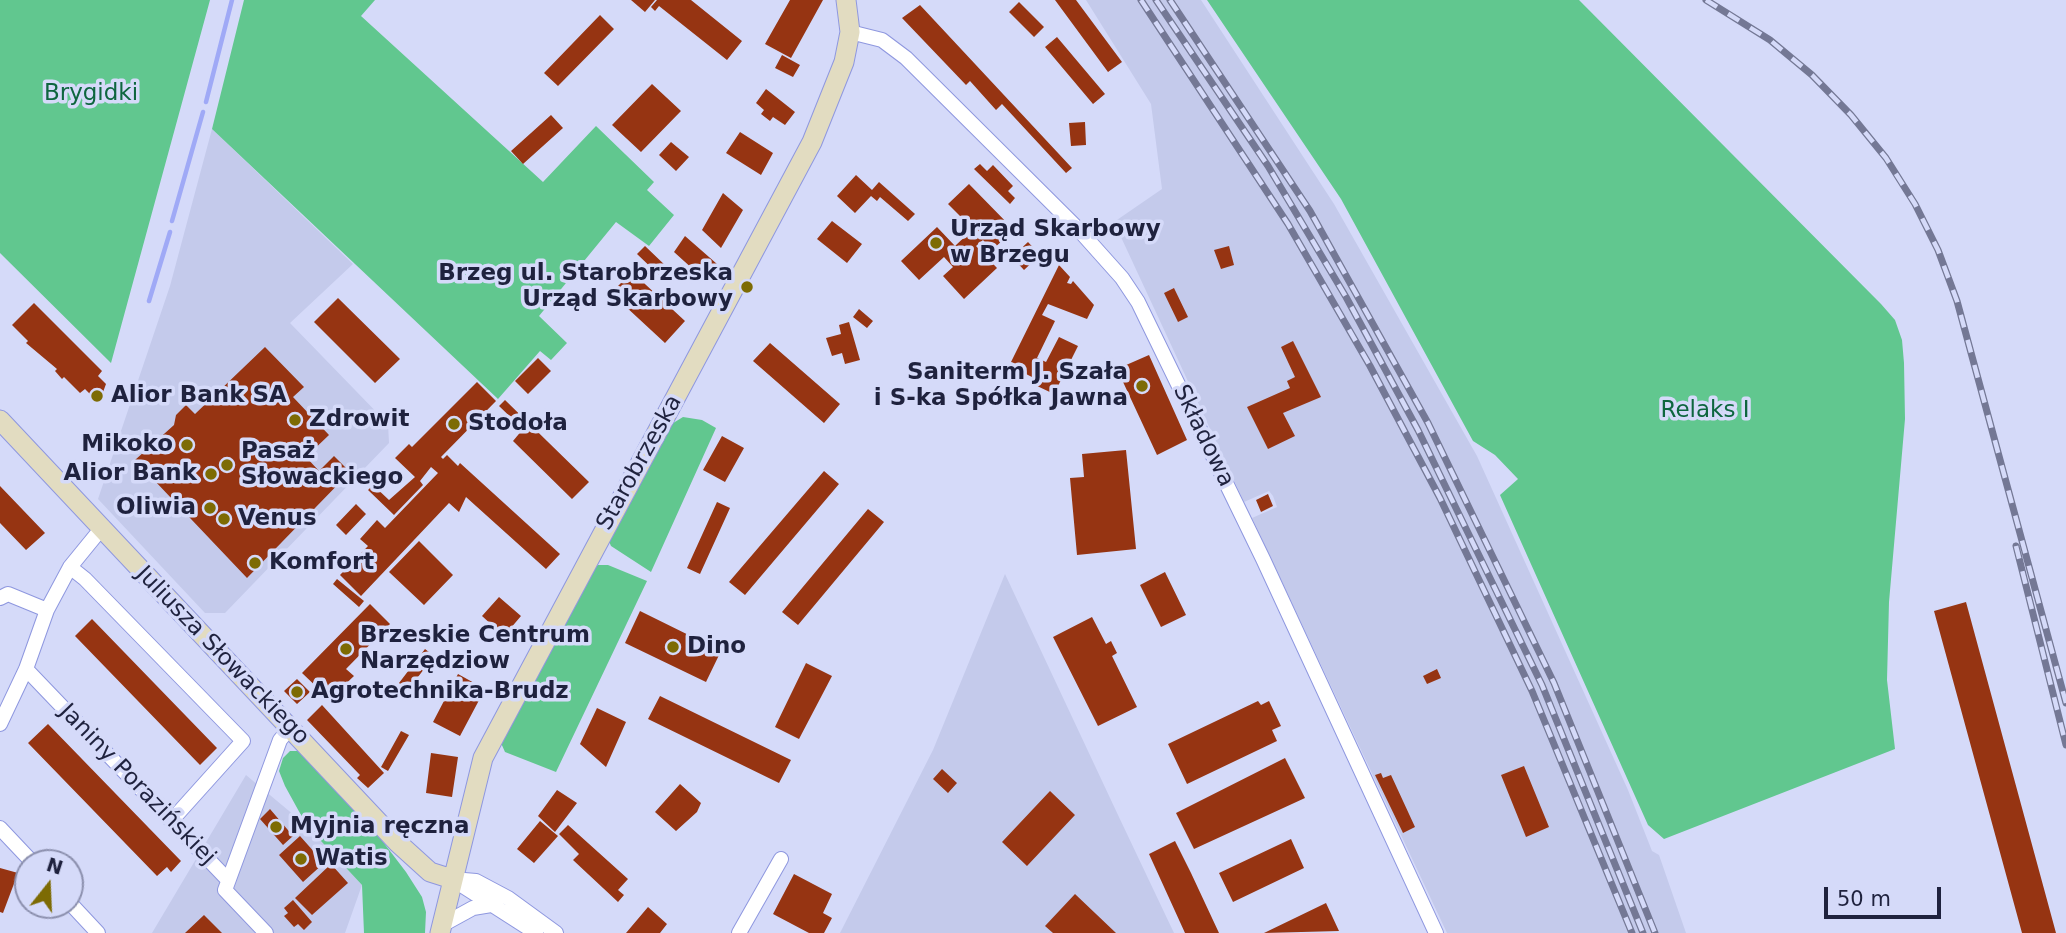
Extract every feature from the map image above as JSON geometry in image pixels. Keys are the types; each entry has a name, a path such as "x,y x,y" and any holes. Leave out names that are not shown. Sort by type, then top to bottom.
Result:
{"street":[{"name":"Starobrzeska","path":"441,929 483,758 812,142 839,78 850,32 846,0"},
{"name":"Składowa","path":"850,32 882,40 906,58 1080,230 1122,278 1138,302 1263,559 1436,933"},
{"name":"Juliusza Słowackiego","path":"0,421 398,843 430,872 452,879"},
{"path":"0,724 26,669 47,610 70,567 101,529"},
{"name":"Juliusza Słowackiego","path":"70,567 85,579 243,741 172,820"},
{"path":"0,598 8,594 47,610"},
{"name":"Janiny Porazińskiej","path":"26,669 228,880 225,890 267,933"},
{"path":"228,880 265,788 280,740 290,728"},
{"path":"0,828 20,849"},
{"path":"739,933 781,859"},
{"path":"452,879 536,933"},
{"path":"452,879 476,881 508,898 556,933"},
{"path":"441,929 473,908 491,905"},
{"path":"84,918 98,933"}],"shaded area":[{"path":"1086,0 1201,0 1334,204 1477,456 1628,790 1652,851 1659,855 1686,933 1447,933 1252,518 1277,507 1273,496 1269,491 1244,502 1114,222 1162,189 1151,104"},
{"path":"212,129 353,264 290,323 388,424 389,443 225,613 205,613 98,499 170,286"},
{"path":"1005,574 1174,933 840,933 933,750"},
{"path":"246,775 307,826 362,885 345,933 152,933"}],"green space":[{"name":"Brygidki","path":"0,0 210,0 111,363 0,253"},
{"path":"244,0 375,0 361,16 543,182 596,126 654,182 647,190 674,215 649,246 616,222 539,316 567,343 551,360 540,351 498,399 212,129"},
{"name":"Relaks I","path":"1207,0 1579,0 1881,304 1895,320 1902,340 1904,363 1905,419 1889,602 1887,680 1895,749 1664,839 1648,825 1500,495 1518,479 1495,455 1473,441 1341,199"},
{"path":"683,417 702,420 716,428 651,572 611,546 608,539 670,425"},
{"path":"598,565 608,565 647,581 556,772 505,752 501,743 592,569"},
{"path":"290,751 302,751 377,834 406,872 422,897 426,912 425,933 364,933 362,885 307,826 285,786 279,771 283,758"}],"building":[{"path":"631,0 655,0 645,12"},
{"path":"657,0 691,0 742,41 727,60 659,6 655,11 651,7"},
{"path":"790,0 823,0 791,58 765,44"},
{"path":"1055,0 1076,0 1122,62 1108,72"},
{"path":"1019,2 1044,27 1034,37 1009,12"},
{"path":"920,5 1072,168 1066,173 1002,104 996,110 970,81 966,85 902,18"},
{"path":"600,15 614,29 558,86 544,73"},
{"path":"1057,37 1105,94 1093,104 1045,47"},
{"path":"782,55 800,65 793,77 775,68"},
{"path":"652,84 681,111 641,152 612,125"},
{"path":"766,89 795,112 785,125 773,117 770,121 761,114 764,110 756,103"},
{"path":"551,115 563,128 523,164 511,151"},
{"path":"1085,122 1086,145 1071,146 1069,123"},
{"path":"740,132 773,153 761,175 726,153"},
{"path":"671,142 689,157 676,171 659,155"},
{"path":"980,164 987,171 993,165 1013,186 1008,191 1015,198 1010,204 974,169"},
{"path":"856,175 872,190 879,182 915,214 908,221 880,197 877,201 871,196 855,213 837,196"},
{"name":"Urząd Skarbowy w Brzegu","path":"969,184 1014,230 992,250 983,240 976,246 997,268 964,299 943,276 953,267 944,257 919,280 901,261 937,227 955,246 973,229 948,204"},
{"path":"723,193 743,210 721,248 702,230"},
{"path":"832,221 862,244 847,263 817,239"},
{"path":"685,236 717,264 705,280 674,252"},
{"path":"1028,242 1040,255 1024,270 1012,257"},
{"path":"645,246 668,268 660,276 637,254"},
{"path":"1229,246 1234,265 1221,269 1214,250"},
{"path":"1059,265 1070,277 1067,283 1071,284 1073,281 1094,305 1087,319 1048,304 1042,315 1055,321 1037,358 1046,362 1059,337 1078,346 1054,394 1035,385 1038,380 1020,371 1022,367 1011,362"},
{"path":"632,272 685,321 665,343 611,293"},
{"path":"1174,288 1188,317 1178,322 1164,293"},
{"path":"338,298 400,359 375,383 314,322"},
{"path":"34,303 102,371 98,376 106,384 99,403 85,389 80,393 64,377 62,379 55,371 57,369 26,343 28,341 12,325"},
{"path":"859,309 873,321 867,328 853,317"},
{"path":"849,322 860,360 845,364 842,353 832,356 826,338 841,334 839,325"},
{"path":"1293,341 1321,397 1283,413 1295,436 1268,449 1247,407 1290,388 1287,381 1295,377 1281,347"},
{"path":"770,343 840,404 824,423 753,361"},
{"name":"Pasaż Słowackiego","path":"265,347 304,387 293,397 329,435 306,457 319,471 334,456 350,472 247,578 135,460 174,425 176,415 186,405 195,414"},
{"path":"1149,355 1187,440 1157,455 1117,369"},
{"path":"538,358 551,371 528,394 515,381"},
{"path":"477,382 496,401 441,457 443,459 447,455 458,466 460,463 560,554 546,569 466,497 459,512 449,503 361,596 340,575 368,546 360,539 377,520 385,528 438,473 431,467 420,481 423,485 394,515 368,490 373,485 389,500 415,477 395,458 409,444 412,447"},
{"path":"505,400 589,482 572,499 513,441 523,429 499,406"},
{"path":"722,436 744,448 725,482 703,470"},
{"path":"1126,450 1136,549 1077,555 1070,478 1084,477 1082,454"},
{"path":"824,471 839,484 745,595 729,582"},
{"path":"0,486 45,533 26,550 0,523"},
{"path":"1268,494 1273,506 1261,512 1256,500"},
{"path":"717,502 730,508 700,574 687,568"},
{"path":"356,504 366,514 346,535 336,525"},
{"path":"868,509 884,522 798,625 782,612"},
{"path":"419,541 453,575 424,605 389,572"},
{"path":"1165,572 1186,615 1161,627 1140,585"},
{"path":"337,579 364,601 359,607 333,584"},
{"path":"499,597 521,616 504,636 482,616"},
{"path":"1966,602 2056,933 2022,933 1934,611"},
{"path":"370,604 390,624 346,669 354,676 334,695 327,688 323,693 302,673"},
{"name":"Dino","path":"640,611 721,651 706,682 625,643"},
{"path":"1092,617 1106,644 1111,641 1117,653 1112,656 1137,707 1098,726 1053,637"},
{"path":"92,619 217,748 200,765 75,636"},
{"path":"425,649 434,656 408,690 399,683"},
{"path":"806,663 832,676 799,739 775,727"},
{"path":"1437,669 1441,678 1427,684 1423,676"},
{"path":"458,674 485,689 460,736 433,722"},
{"name":"Agrotechnika-Brudz","path":"297,679 310,692 297,704 284,691"},
{"path":"660,696 791,760 779,783 648,719"},
{"path":"1258,701 1261,705 1269,701 1281,726 1272,730 1277,741 1187,784 1168,744"},
{"path":"322,705 384,773 368,788 357,778 360,775 307,720"},
{"path":"597,708 626,722 606,767 580,744"},
{"path":"48,724 181,861 171,872 167,867 157,876 28,743"},
{"path":"401,731 409,735 388,771 381,767"},
{"path":"431,753 458,757 452,797 426,793"},
{"path":"1285,758 1305,798 1194,849 1176,813"},
{"path":"1524,766 1549,827 1526,837 1501,775"},
{"path":"942,769 957,783 948,793 933,779"},
{"path":"1381,773 1383,778 1391,775 1415,827 1403,833 1375,775"},
{"path":"680,784 701,803 697,812 676,831 655,812"},
{"path":"557,790 577,803 555,832 538,816"},
{"path":"1050,791 1075,815 1027,866 1002,842"},
{"name":"Myjnia ręczna","path":"270,809 293,836 283,845 260,819"},
{"path":"540,821 558,836 534,863 517,849"},
{"path":"568,825 628,879 618,890 624,895 618,902 573,860 579,854 559,834"},
{"name":"Watis","path":"300,836 324,863 303,882 279,855"},
{"path":"1291,839 1304,868 1233,902 1219,873"},
{"path":"1175,841 1219,933 1185,933 1149,854"},
{"path":"331,864 348,883 312,915 295,898"},
{"path":"0,868 14,872 14,884 3,913 0,912"},
{"path":"794,874 832,894 823,913 832,918 824,933 809,933 773,914"},
{"path":"1075,894 1116,933 1053,933 1045,926"},
{"path":"293,900 312,922 304,930 298,924 294,927 284,916 288,913 284,908"},
{"path":"1326,903 1339,931 1264,933"},
{"path":"648,907 667,924 660,933 626,933"},
{"path":"204,915 222,933 185,933"}],"waterway":[{"path":"206,102 232,0"},
{"path":"172,221 203,112"},
{"path":"149,301 170,232"}],"railway":[{"path":"1141,0 1288,224 1370,366 1440,498 1532,691 1632,933"},
{"path":"1156,0 1268,166 1346,297 1418,430 1542,685 1643,933"},
{"path":"1170,0 1310,211 1428,423 1554,683 1655,933"},
{"path":"1706,0 1770,40 1812,75 1851,115 1886,158 1915,204 1938,250 1957,301 2066,703"},
{"path":"2016,546 2066,745"}],"place":[{"name":"Urząd Skarbowy w Brzegu","path":"936,243"},
{"name":"Brzeg ul. Starobrzeska Urząd Skarbowy","path":"747,287"},
{"name":"Saniterm J. Szała i S-ka Spółka Jawna","path":"1142,386"},
{"name":"Alior Bank SA","path":"97,396"},
{"name":"Zdrowit","path":"295,420"},
{"name":"Stodoła","path":"454,424"},
{"name":"Mikoko","path":"187,445"},
{"name":"Pasaż Słowackiego","path":"227,465"},
{"name":"Alior Bank","path":"211,474"},
{"name":"Oliwia","path":"210,508"},
{"name":"Venus","path":"224,519"},
{"name":"Komfort","path":"255,563"},
{"name":"Dino","path":"673,647"},
{"name":"Brzeskie Centrum Narzędziow","path":"346,649"},
{"name":"Agrotechnika-Brudz","path":"297,692"},
{"name":"Myjnia ręczna","path":"276,827"},
{"name":"Watis","path":"301,859"}]}
